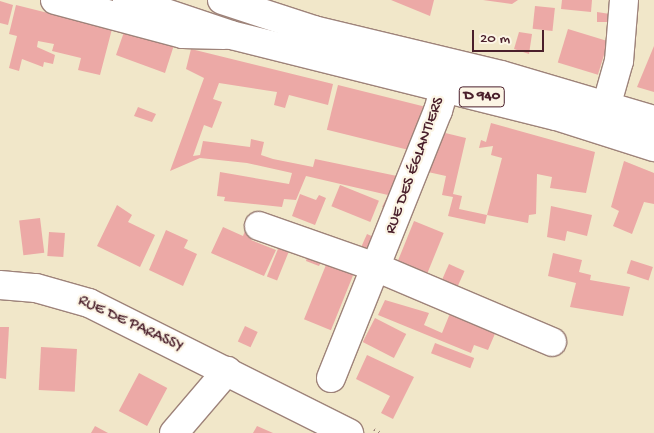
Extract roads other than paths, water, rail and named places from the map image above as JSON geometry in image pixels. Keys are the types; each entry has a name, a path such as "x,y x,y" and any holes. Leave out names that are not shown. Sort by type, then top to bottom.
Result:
{"street":[{"path":"55,0 183,34 231,35"},
{"name":"D 940","path":"127,0 231,35 448,76 603,117 654,120"},
{"name":"D 940","path":"222,0 448,76"},
{"path":"603,117 618,61 624,0"},
{"name":"RUE DES ÉGLANTIERS","path":"331,378 378,268 448,76"},
{"name":"D 940","path":"603,117 654,147"},
{"path":"259,226 378,268 552,342"},
{"name":"RUE DE PARASSY","path":"0,285 36,288 89,303 349,433"},
{"path":"174,433 227,371"}]}
